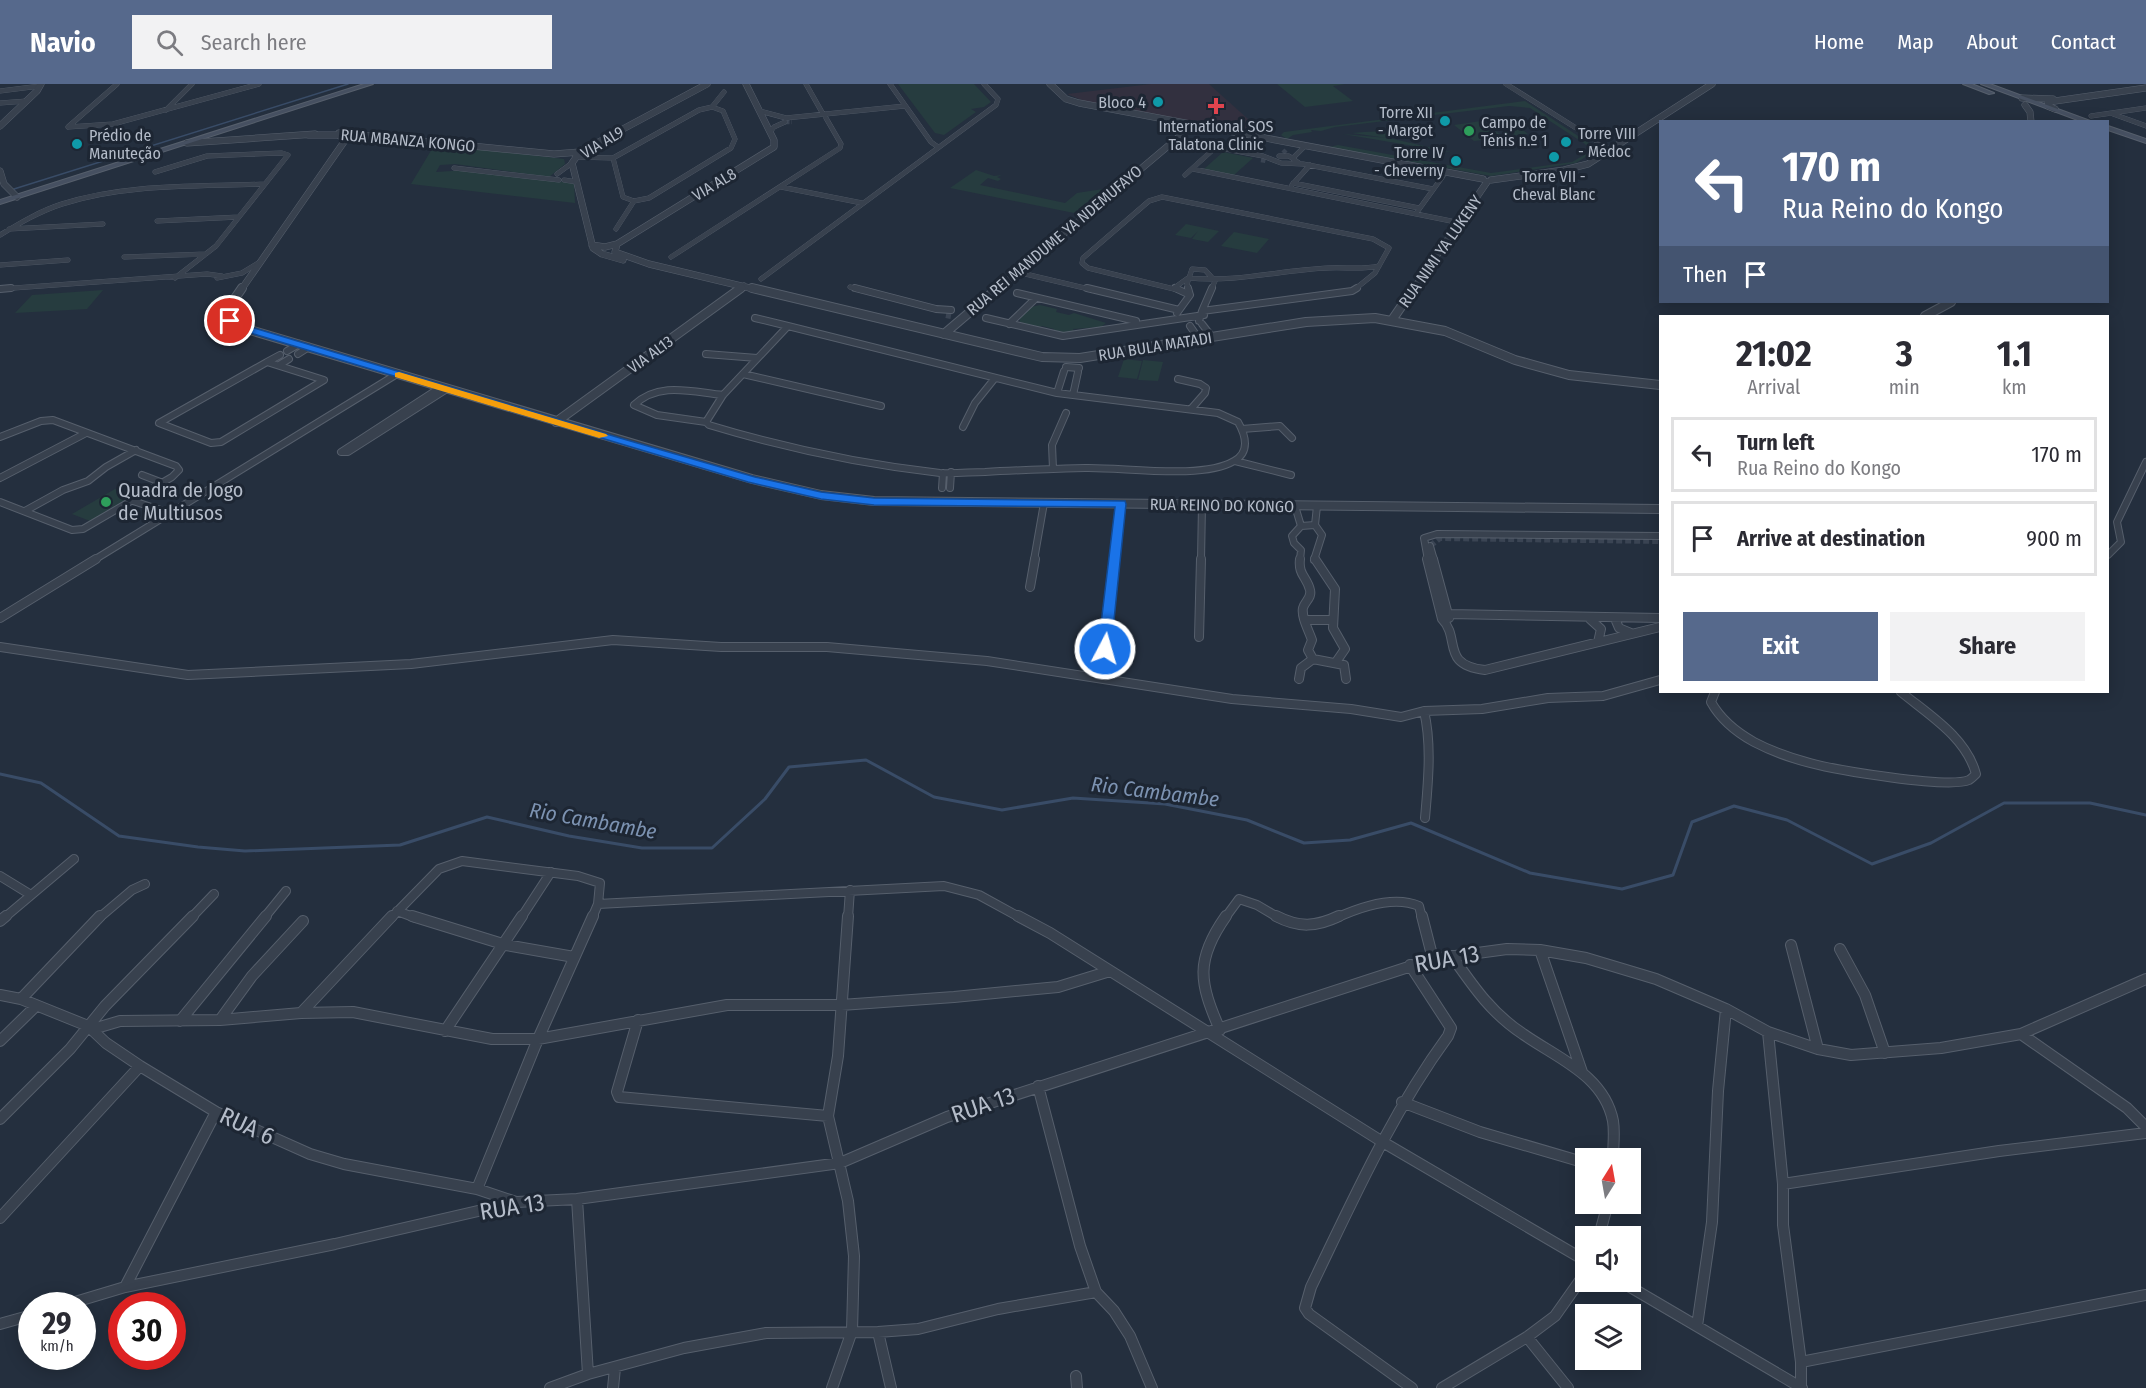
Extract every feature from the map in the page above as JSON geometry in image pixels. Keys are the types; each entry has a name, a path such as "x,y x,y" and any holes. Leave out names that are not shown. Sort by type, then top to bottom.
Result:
{"main road":[{"path":"0,202 12,193 187,143 370,84"},
{"path":"1966,84 2025,105 2038,115 2062,120"},
{"path":"1975,87 1989,88 1986,85"},
{"path":"1986,85 2091,119"},
{"path":"2109,128 2146,141"},
{"path":"2111,136 2129,138 2125,134"},
{"path":"2111,136 2146,148"}],"street":[{"path":"117,84 68,128 108,125 259,84"},
{"path":"165,110 192,84"},
{"name":"VIA AL9","path":"591,245 574,160 580,152 707,84"},
{"path":"746,84 770,132 774,127 785,123"},
{"path":"671,257 840,148 840,143 806,84"},
{"path":"890,84 931,142 938,147"},
{"path":"761,279 998,104 998,99 984,84"},
{"path":"1050,84 1061,95 1072,101 1487,180 1581,167 1712,84"},
{"path":"1506,84 1611,150"},
{"path":"0,91 40,85"},
{"path":"0,126 27,101 40,85"},
{"path":"2055,109 2048,106 2048,102 2146,89"},
{"path":"712,107 724,92"},
{"path":"2022,98 2040,100 2072,98"},
{"path":"0,103 27,101"},
{"path":"2025,105 2038,115"},
{"path":"559,178 563,169 574,160 615,156 699,110 712,107 723,111 735,139 731,148 655,195 634,201 623,197 615,156"},
{"path":"760,111 782,118 825,116 906,107"},
{"path":"2091,119 2110,113 2146,108"},
{"path":"2110,113 2146,126"},
{"path":"792,122 825,116"},
{"name":"RUA REI MANDUME YA NDEMUFAYO","path":"944,334 1193,125"},
{"path":"225,130 218,136 236,138"},
{"name":"VIA AL8","path":"591,245 605,247 617,244 774,147 775,143 770,132"},
{"name":"RUA MBANZA KONGO","path":"187,143 236,138 355,133 554,154 580,152"},
{"name":"RUA REINO DO KONGO","path":"355,133 358,136 343,146 229,307 230,321 242,328 556,422 752,479 821,495 874,501 1659,509"},
{"path":"308,135 343,136 346,139 343,146"},
{"path":"1183,141 1285,163 1310,165 1434,189"},
{"path":"1262,158 1282,154 1294,144"},
{"path":"1285,163 1293,159 1305,146"},
{"path":"1185,176 1216,147"},
{"path":"580,152 615,156"},
{"path":"154,172 207,156 287,154 287,157 216,246 175,278"},
{"path":"1282,154 1303,164"},
{"path":"1282,154 1285,163"},
{"path":"1288,188 1310,165"},
{"path":"454,168 559,178 577,182"},
{"path":"559,178 563,169"},
{"path":"1192,169 1451,221"},
{"path":"0,171 12,193"},
{"path":"1415,214 1443,176"},
{"name":"RUA NIMI YA LUKENY","path":"1392,320 1487,180"},
{"path":"1293,183 1419,208"},
{"path":"0,235 23,218 48,206 95,193 265,184"},
{"path":"781,187 862,203"},
{"path":"986,318 1062,336 1147,322 1184,321 1201,318 1221,311 1222,308 1300,296 1338,294 1365,285 1389,248 1380,241 1162,197 1149,201 1083,258 1082,262 1088,268 1174,288 1190,295"},
{"path":"616,229 634,201"},
{"path":"157,221 238,217"},
{"path":"8,229 103,224"},
{"name":"RUA BULA MATADI","path":"617,244 614,250 618,254 649,264"},
{"name":"RUA BULA MATADI","path":"591,245 594,250 602,254 944,334 1066,366 1080,358 1329,319 1392,320 1445,331 1515,360 1569,375 1659,385"},
{"path":"124,257 207,254"},
{"path":"0,265 68,260"},
{"path":"0,289 175,278 203,280 242,273 260,262"},
{"path":"1188,278 1215,281 1327,268 1366,269 1379,266"},
{"path":"1174,288 1188,278 1192,269 1201,268 1215,281"},
{"path":"1344,268 1362,275 1365,285"},
{"path":"1017,272 1179,310"},
{"path":"231,276 246,283"},
{"path":"1188,278 1190,295 1175,314 1199,339"},
{"path":"1201,318 1215,281"},
{"name":"VIA AL13","path":"556,422 744,286"},
{"path":"850,287 951,313 967,314"},
{"path":"1017,293 1107,316 1147,322"},
{"path":"1009,324 1036,298"},
{"path":"1927,315 1950,303"},
{"path":"951,313 961,319"},
{"path":"1107,316 1115,323 1107,329"},
{"path":"723,395 662,390 645,394 634,405 638,410 648,413 706,422 714,428 828,458 943,472 1053,469 1189,471 1220,468 1235,461 1243,453 1246,444 1238,422 1227,417 1191,409 1058,390 995,378 755,318"},
{"path":"1201,318 1212,337"},
{"path":"706,422 723,395 788,326"},
{"path":"287,351 299,344"},
{"path":"298,354 309,348"},
{"path":"706,354 757,358"},
{"path":"267,362 324,380 221,442 211,442 159,423 164,418 267,362 280,355"},
{"path":"1074,392 1080,358"},
{"path":"279,365 289,359"},
{"path":"1058,390 1066,366 1079,370"},
{"path":"0,618 397,374"},
{"path":"743,374 881,406"},
{"path":"963,427 975,403 995,378"},
{"path":"1178,379 1200,384 1206,388 1205,393 1191,409"},
{"path":"444,388 348,453 341,452 444,388"},
{"path":"1053,469 1055,435 1066,413"},
{"path":"0,502 77,530 92,526 163,483 176,475 178,468 136,450 48,420 1,437"},
{"path":"1242,429 1280,426 1292,438"},
{"path":"0,478 86,433"},
{"path":"25,511 63,490 88,481 106,467 136,450"},
{"path":"1235,461 1291,475"},
{"path":"2109,554 2121,542 2117,522 2146,462"},
{"path":"943,472 941,490 945,502"},
{"path":"945,502 950,490 951,472"},
{"path":"142,475 163,483"},
{"path":"133,501 170,513"},
{"path":"1030,587 1044,503"},
{"path":"1105,649 1121,504"},
{"path":"1199,637 1202,505"},
{"path":"1295,506 1301,526"},
{"path":"1317,506 1315,525 1322,535 1314,561 1335,589 1332,620 1335,633 1345,650 1336,662"},
{"path":"1301,526 1315,525"},
{"path":"1301,526 1292,539 1301,550 1300,574 1310,589 1310,596 1303,608 1312,640 1308,652 1313,659"},
{"path":"1659,536 1428,535 1424,538 1424,547 1442,619 1659,618"},
{"path":"1430,546 1458,660 1469,669 1485,670 1659,627"},
{"path":"1587,618 1598,624 1601,629 1598,642"},
{"path":"1619,618 1616,621 1621,630 1635,634"},
{"path":"1305,620 1332,620"},
{"path":"0,647 188,675 411,664 613,640 721,647 827,647 987,661 1232,699 1351,709 1401,717 1424,711 1475,710 1548,698 1603,696 1659,680"},
{"path":"1299,679 1301,668 1313,659 1344,665 1346,679"},
{"path":"1715,693 1711,702 1716,712 1728,724 1755,742 1782,754 1812,763 1889,776 1927,780 1970,780 1976,774 1975,765 1970,756 1952,736 1902,693"},
{"path":"1424,711 1428,729 1426,741 1429,766 1425,818"},
{"path":"0,921 74,859"},
{"path":"301,1013 439,869 454,862 551,872 578,876 600,883 598,904 538,1039 477,1189"},
{"path":"445,1031 551,872"},
{"path":"0,876 31,895"},
{"path":"21,999 100,917 131,891 146,884"},
{"path":"598,904 944,886 979,895 1050,933 1215,1032 1381,1141 1575,1255"},
{"path":"832,1388 852,1331 854,1256 848,1201 828,1116 838,1056 850,890"},
{"path":"180,1021 286,891"},
{"path":"0,1119 91,1027 214,894"},
{"path":"1215,1032 1203,975 1206,948 1239,899 1294,925 1311,926 1358,910 1403,900 1412,901 1419,906 1433,959"},
{"path":"397,911 501,946 574,957"},
{"path":"220,1020 252,976 303,921"},
{"path":"1791,945 1818,1049"},
{"path":"1840,949 1865,995 1884,1053"},
{"name":"RUA 13","path":"96,1296 125,1287 335,1244 518,1202 577,1199 840,1163 947,1117 1038,1086 1215,1032 1410,965 1452,956 1507,950 1540,950 1586,958 1656,979 1726,1009 1768,1032 1818,1049 1851,1055 1941,1048 2021,1034 2146,979"},
{"path":"1540,950 1582,1073"},
{"path":"1452,956 1483,1001 1522,1034 1559,1055 1596,1085 1606,1100 1613,1122 1613,1148"},
{"path":"1410,965 1451,1028 1402,1102 1381,1141 1311,1287 1305,1308 1310,1314 1412,1388"},
{"path":"91,1027 120,1021 220,1020 301,1013 363,1013 492,1039 538,1039 727,1005 841,1005 1058,987 1110,971"},
{"name":"RUA 6","path":"0,996 21,999 91,1027 98,1036 140,1066 216,1112 310,1154 344,1164 477,1189 518,1202"},
{"path":"0,1041 36,1006"},
{"path":"1697,1326 1712,1222 1718,1091 1726,1009"},
{"path":"638,1020 617,1092 620,1097 828,1116"},
{"path":"1768,1032 1783,1184 1783,1225 1801,1362 1801,1388"},
{"path":"2021,1034 2127,1108 2146,1127"},
{"path":"0,1218 140,1066"},
{"path":"1038,1086 1080,1246 1096,1292 1114,1311 1130,1336 1152,1388"},
{"path":"1402,1102 1480,1132 1575,1160"},
{"path":"125,1287 216,1112"},
{"path":"1783,1184 1999,1151 2146,1133"},
{"path":"577,1199 588,1374"},
{"path":"1442,1388 1527,1337 1555,1316 1575,1288"},
{"path":"550,1388 588,1374 684,1348 766,1333 878,1332 918,1329 957,1322 998,1310 1096,1292"},
{"path":"1639,1292 1801,1388"},
{"path":"1801,1362 2146,1295"},
{"path":"0,1324 18,1319"},
{"path":"878,1332 891,1388"},
{"path":"1527,1337 1568,1388"},
{"path":"613,1388 615,1368"}],"shaded area":[{"path":"1151,84 1209,84 1258,128 1253,133 1084,101 1067,94"}],"green space":[{"path":"898,84 974,84 991,102 984,107 971,109 976,112 944,135 935,133"},
{"path":"1277,84 1345,84 1333,86 1353,101 1305,107"},
{"path":"1525,101 1598,149 1576,163 1491,176 1329,147 1338,145 1491,173 1572,162 1591,151 1585,144 1530,108 1509,106 1335,127 1321,131 1311,130 1312,132 1293,135 1287,139 1281,135 1284,132"},
{"path":"1509,119 1528,134 1510,136 1488,122"},
{"path":"1481,121 1500,134 1509,137 1474,141 1454,125"},
{"path":"1399,130 1402,133 1399,134 1402,135 1389,138 1455,153 1343,134 1387,138 1352,133"},
{"path":"435,144 564,159 565,164 549,177 455,164 440,165 436,172 468,170 574,183 575,203 411,184"},
{"path":"1223,152 1253,158 1234,175 1204,169"},
{"path":"976,170 994,176 1002,175 997,177 1001,179 998,181 988,178 980,185 1065,203 1077,193 1103,189 1074,213 950,188"},
{"path":"1186,224 1219,231 1208,242 1192,239 1198,231 1191,238 1175,235"},
{"path":"1234,232 1269,239 1257,253 1221,246"},
{"path":"103,290 87,309 15,313 32,295"},
{"path":"1040,305 1057,309 1056,312 1069,315 1074,313 1106,323 1101,327 1073,329 1074,331 1062,333 1053,331 1054,329 1042,326 1038,328 1020,322 1020,317 1031,307"},
{"path":"1124,359 1142,361 1137,379 1118,377"},
{"path":"1143,360 1163,362 1158,381 1138,380"},
{"name":"Quadra de Jogo de Multiusos","path":"115,489 133,495 90,521 72,514"}],"waterway":[{"path":"14,189 348,84"},
{"name":"Rio Cambambe","path":"0,774 41,783 119,836 198,847 245,851 400,845 487,817 569,836 642,848 712,848 765,799 789,767 866,760 934,797 1002,810 1073,798 1165,804 1247,820 1304,843 1350,840 1411,823 1530,873 1622,889 1673,875 1692,822 1734,806 1787,820 1872,864 1931,843 2004,803 2090,803 2146,815"}],"tunnel":[{"path":"785,122 792,122"},
{"path":"1283,153 1286,150"},
{"path":"1261,160 1266,161"},
{"path":"946,315 951,316"},
{"path":"1430,546 1440,538 1659,541"}],"slow traffic":[{"path":"399,375 602,436"}],"place":[{"name":"Bloco 4","path":"1158,102"},
{"name":"International SOS Talatona Clinic","path":"1216,106"},
{"name":"Torre XII - Margot","path":"1445,121"},
{"name":"Campo de Ténis n.º 1","path":"1469,131"},
{"name":"Torre VIII - Médoc","path":"1566,142"},
{"name":"Prédio de Manuteção","path":"77,144"},
{"name":"Torre VII - Cheval Blanc","path":"1554,157"},
{"name":"Torre IV - Cheverny","path":"1456,161"},
{"name":"Quadra de Jogo de Multiusos","path":"106,502"}],"route":[{"path":"230,321 250,330 617,440 752,479 821,495 874,501 1121,504 1105,649"}]}
